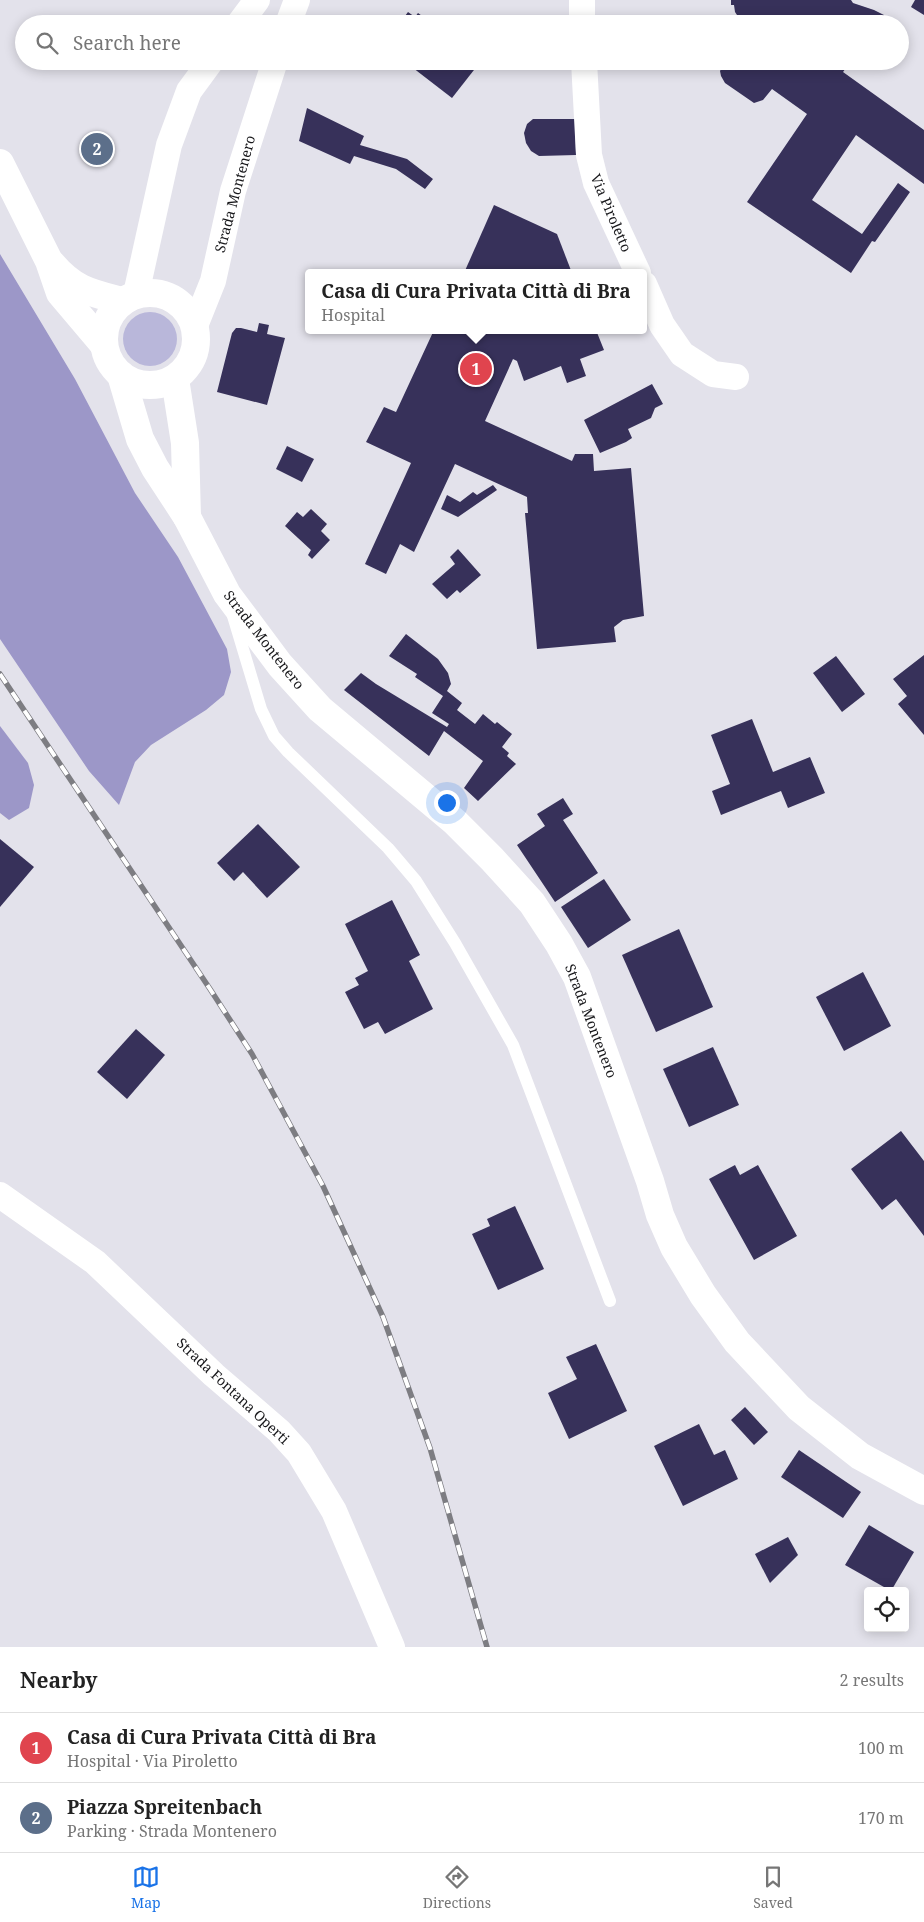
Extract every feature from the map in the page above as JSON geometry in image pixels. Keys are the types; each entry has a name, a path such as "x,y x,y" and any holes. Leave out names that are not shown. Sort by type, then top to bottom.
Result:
{"main road":[{"path":"0,163 49,261 60,293 104,345"},
{"path":"49,261 63,277 87,292 129,298"},
{"path":"151,292 166,294 179,301 189,312 195,326 197,341 194,356 186,368 175,378 162,384 147,385 133,382 121,375 112,366 107,356 104,345 104,332 107,320 113,310 129,298 151,292"},
{"name":"Strada Montenero","path":"121,375 140,439 155,468 187,517 227,594 280,665 320,709 455,822 532,903 559,944 577,977 660,1215 674,1247 703,1295 737,1342 799,1408 860,1456 924,1491"},
{"name":"Strada Montenero","path":"175,378 185,443 187,517"}],"street":[{"path":"246,15 257,0"},
{"path":"291,15 296,0"},
{"path":"582,0 582,15"},
{"path":"129,298 169,145 189,91 204,70"},
{"name":"Strada Montenero","path":"195,326 213,281 233,191 273,70"},
{"name":"Via Piroletto","path":"584,70 589,155 596,183 636,269"},
{"path":"647,291 662,325 682,354 713,374 736,378"},
{"name":"Strada Fontana Operti","path":"0,1195 95,1262 214,1375 279,1431 299,1453 334,1512 392,1647"}],"lane":[{"path":"227,594 261,709 274,736 288,752 388,848 416,881 455,943 513,1045 610,1301"}],"shaded area":[{"path":"0,254 75,379 135,493 178,557 227,649 231,672 224,695 206,710 151,745 135,762 119,805 89,771 0,639"},
{"path":"150,312 160,314 169,320 175,329 177,339 175,349 169,358 160,364 150,366 140,364 131,358 125,349 123,339 125,329 131,320 140,314"},
{"path":"0,726 28,763 34,785 29,808 9,820 0,813"}],"building":[{"path":"731,0 851,0 853,3 884,15 737,15 734,5 731,5"},
{"path":"915,0 924,0 924,15 911,7"},
{"path":"416,70 474,70 452,98"},
{"path":"844,70 843,72 924,130 924,184 856,135 812,200 862,234 898,183 910,192 875,242 872,241 851,273 747,202 807,114 772,89 763,100 754,103 725,83 720,71"},
{"path":"307,108 364,136 360,145 407,159 433,179 425,189 396,169 354,156 350,164 299,141"},
{"path":"533,119 575,119 576,155 539,156 531,151 526,143 524,133 527,124"},
{"path":"494,205 557,234 570,269 466,269"},
{"path":"259,323 269,325 267,334 285,338 267,405 217,392 232,333 236,328 257,332"},
{"path":"432,334 598,334 604,350 580,359 586,376 567,383 561,366 524,381 517,361 513,359 485,421 572,461 575,454 593,454 594,471 631,468 644,616 623,620 614,627 616,642 537,649 525,513 528,513 527,497 455,464 414,552 400,544 386,574 365,564 411,463 366,442 384,407 396,412"},
{"path":"652,384 663,404 655,408 651,418 628,429 632,438 600,453 584,420"},
{"path":"287,446 314,459 302,482 276,469"},
{"path":"493,485 497,490 458,517 441,509 447,495 460,502 473,492 477,495"},
{"path":"311,509 327,524 321,531 330,540 312,559 308,555 311,550 285,526 297,512 303,517"},
{"path":"458,549 481,575 460,593 457,590 447,599 432,584 455,564 450,557"},
{"path":"406,634 438,659 448,673 451,684 447,691 462,703 457,710 475,724 483,714 512,734 502,747 509,753 507,756 516,764 478,801 464,788 483,761 444,731 429,756 344,690 361,673 447,727 449,724 432,713 443,696 415,677 417,674 389,656"},
{"path":"924,655 924,735 898,704 907,696 893,679"},
{"path":"836,656 865,694 842,712 813,673"},
{"path":"752,719 773,772 810,757 825,793 788,808 781,791 721,815 712,791 730,784 711,735"},
{"path":"563,798 573,814 563,820 598,873 555,902 517,845 545,826 537,814"},
{"path":"258,824 300,867 267,898 243,872 234,881 217,863"},
{"path":"0,839 34,867 0,907"},
{"path":"604,879 631,920 588,948 561,907"},
{"path":"392,900 420,955 409,961 433,1009 385,1034 378,1022 364,1029 345,992 359,985 355,978 368,971 345,924"},
{"path":"679,929 713,1007 656,1032 622,955"},
{"path":"863,972 891,1026 844,1051 816,997"},
{"path":"136,1029 165,1055 127,1099 97,1072"},
{"path":"713,1047 739,1105 689,1127 663,1069"},
{"path":"901,1131 924,1161 924,1236 896,1199 882,1210 851,1169"},
{"path":"735,1165 740,1175 758,1165 797,1236 754,1260 709,1179"},
{"path":"515,1206 544,1269 498,1290 472,1234 490,1226 487,1219"},
{"path":"596,1344 627,1411 569,1439 548,1393 577,1379 566,1357"},
{"path":"745,1407 768,1432 754,1445 731,1420"},
{"path":"699,1424 714,1455 725,1450 738,1479 683,1506 654,1446"},
{"path":"799,1450 861,1492 843,1518 781,1477"},
{"path":"869,1525 914,1552 893,1587 884,1587 845,1565"},
{"path":"788,1537 798,1555 770,1583 755,1554"}],"railway":[{"path":"0,674 252,1054 323,1186 383,1317 430,1448 487,1647"}],"place":[{"name":"Piazza Spreitenbach","path":"97,149"},
{"name":"Casa di Cura Privata Città di Bra","path":"476,369"}]}
